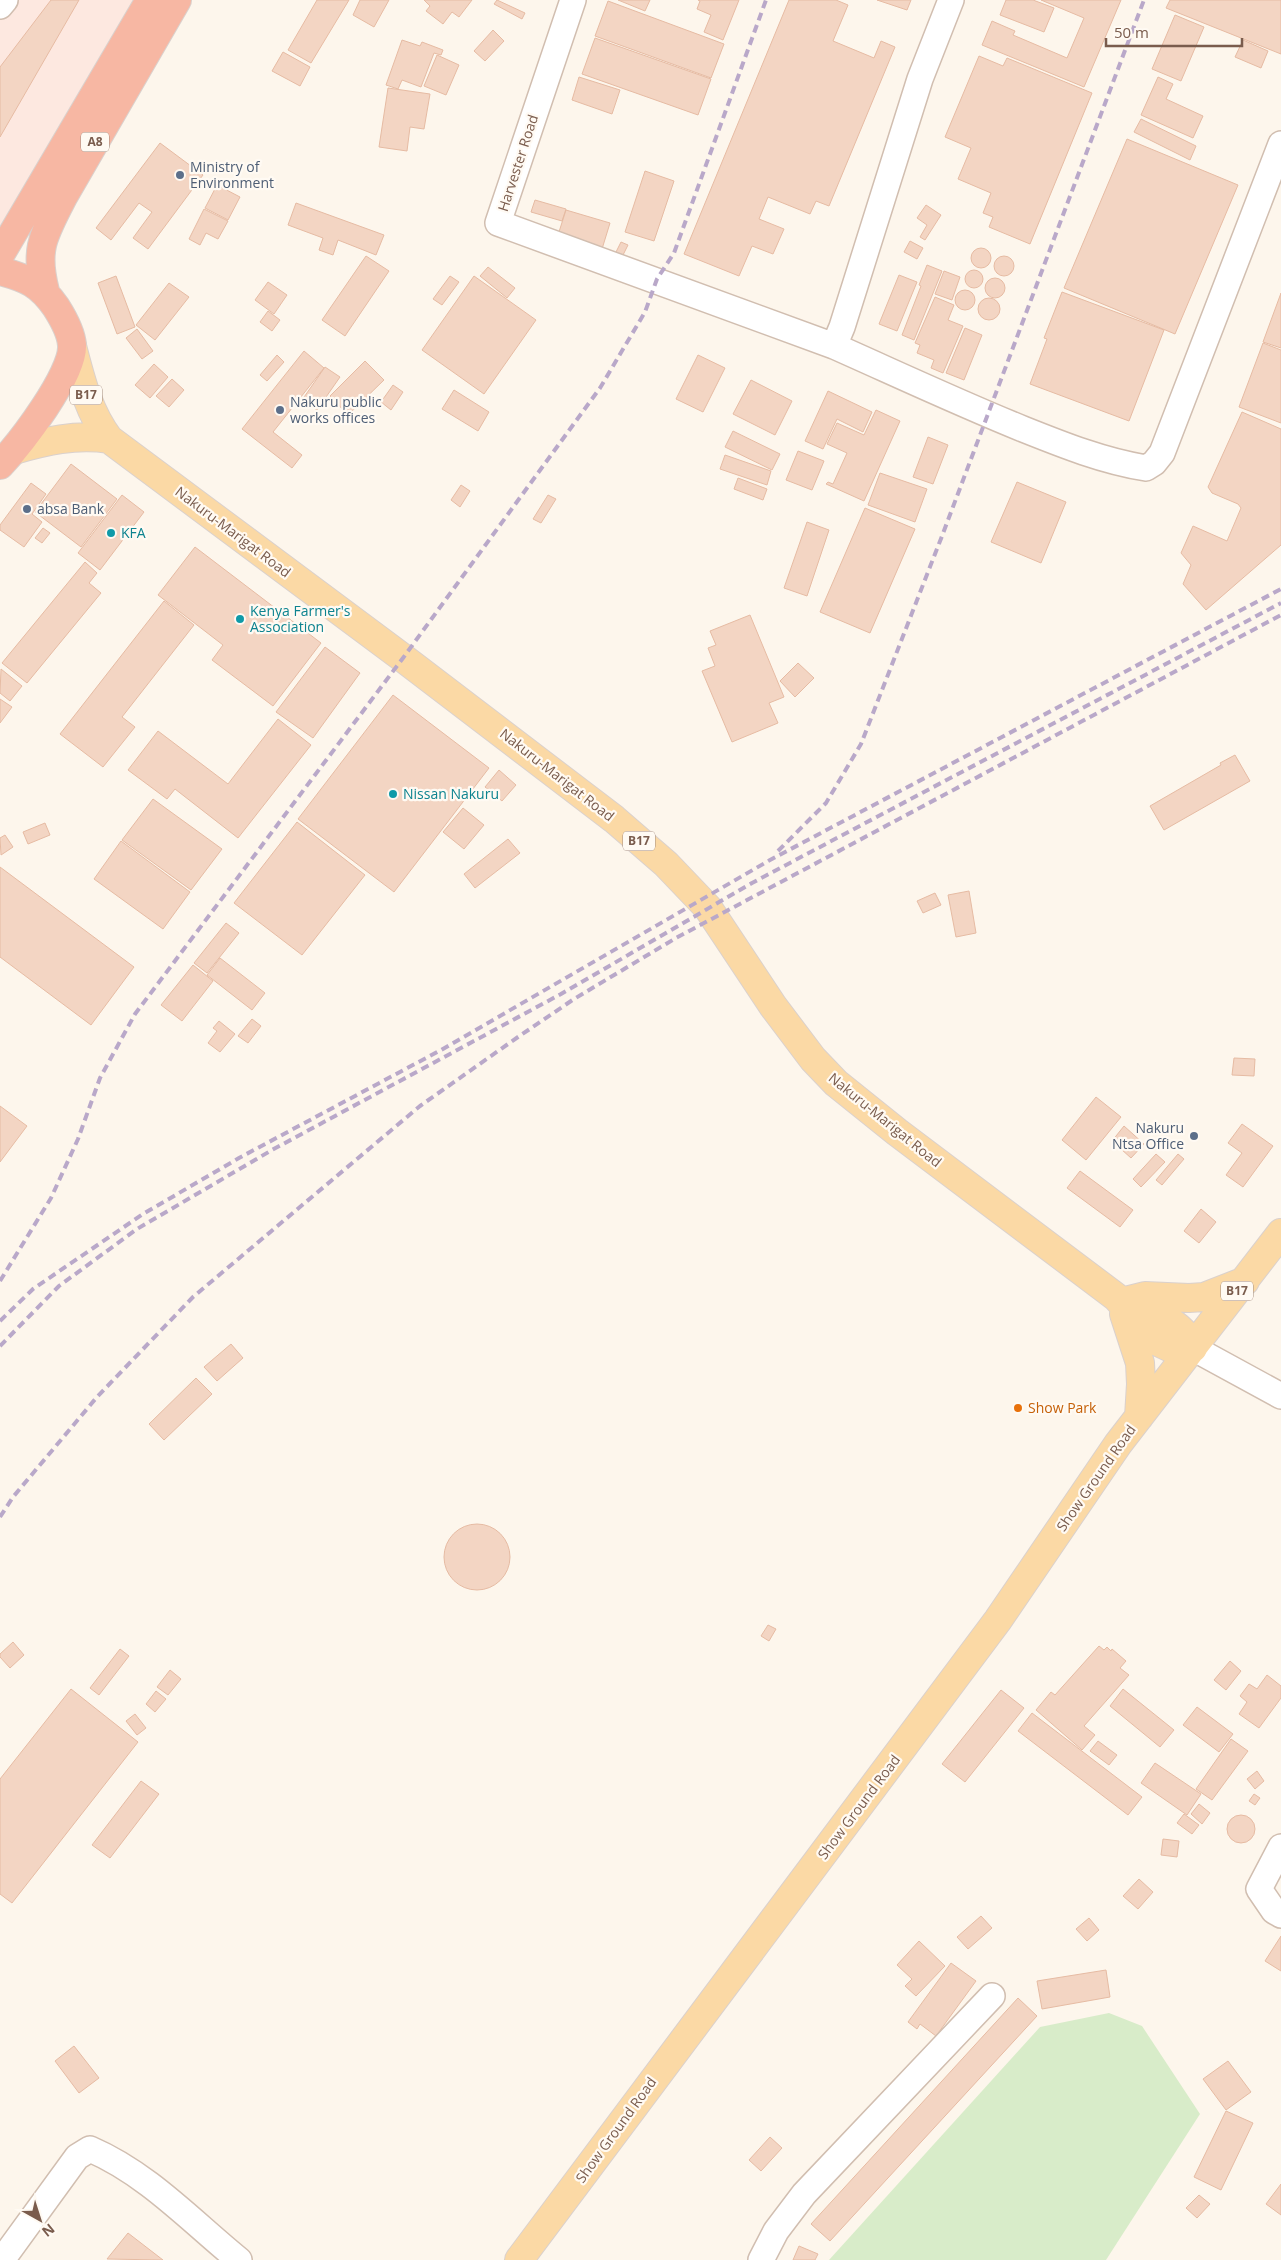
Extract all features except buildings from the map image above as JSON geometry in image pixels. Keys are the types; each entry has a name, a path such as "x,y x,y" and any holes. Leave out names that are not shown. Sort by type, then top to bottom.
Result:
{"highway":[{"name":"A8","path":"0,255 150,0"},
{"name":"A8","path":"72,346 63,318 45,291 39,269 40,250 63,197 176,0"},
{"name":"A8","path":"0,271 21,276 45,291"},
{"path":"7,457 41,414 65,372 72,346"}],"main road":[{"name":"B17","path":"72,346 89,405 97,423 109,439"},
{"path":"7,457 60,438 90,436 109,439"},
{"name":"Nakuru-Marigat Road","path":"109,439 403,658 614,819 666,864 704,903 773,1006 813,1059 836,1083 897,1132 1121,1300 1156,1340 1175,1350 1193,1348"},
{"name":"B17","path":"1193,1348 1281,1233"},
{"path":"1139,1417 1140,1363 1121,1300 1145,1296 1204,1297 1245,1281"},
{"name":"Show Ground Road","path":"519,2260 986,1635 1118,1444 1193,1348"}],"street":[{"path":"0,6 5,0"},
{"name":"Harvester Road","path":"573,0 498,223 834,346"},
{"path":"951,0 920,79 842,327 834,346 986,414 1118,464 1146,468 1154,463 1162,453 1281,144"},
{"path":"1193,1348 1281,1396"},
{"path":"1281,1847 1259,1888 1274,1911 1281,1915"},
{"path":"761,2260 776,2231 804,2194 992,1996"},
{"path":"2,2260 78,2157 90,2149 113,2159 152,2186 238,2260"}],"shaded area":[{"path":"0,0 150,0 0,242"}],"green space":[{"path":"1109,2013 1142,2026 1200,2114 1106,2260 829,2260 1040,2027"}],"railway":[{"path":"0,1281 51,1198 78,1139 100,1078 135,1014 403,658 600,388 645,312 657,279 674,253 766,0"},
{"path":"778,851 826,803 861,744 942,536 1144,0"},
{"path":"0,1321 33,1289 143,1214 239,1158 441,1050 770,860 1281,589"},
{"path":"0,1346 59,1286 137,1229 272,1150 561,994 752,883 1281,603"},
{"path":"0,1517 13,1497 97,1397 193,1297 420,1106 574,999 676,938 1281,615"}],"place":[{"name":"Ministry of Environment","path":"180,175"},
{"name":"Nakuru public works offices","path":"280,410"},
{"name":"absa Bank","path":"27,509"},
{"name":"KFA","path":"111,533"},
{"name":"Kenya Farmer's Association","path":"240,619"},
{"name":"Nissan Nakuru","path":"393,794"},
{"name":"Nakuru Ntsa Office","path":"1194,1136"},
{"name":"Show Park","path":"1018,1408"}]}
